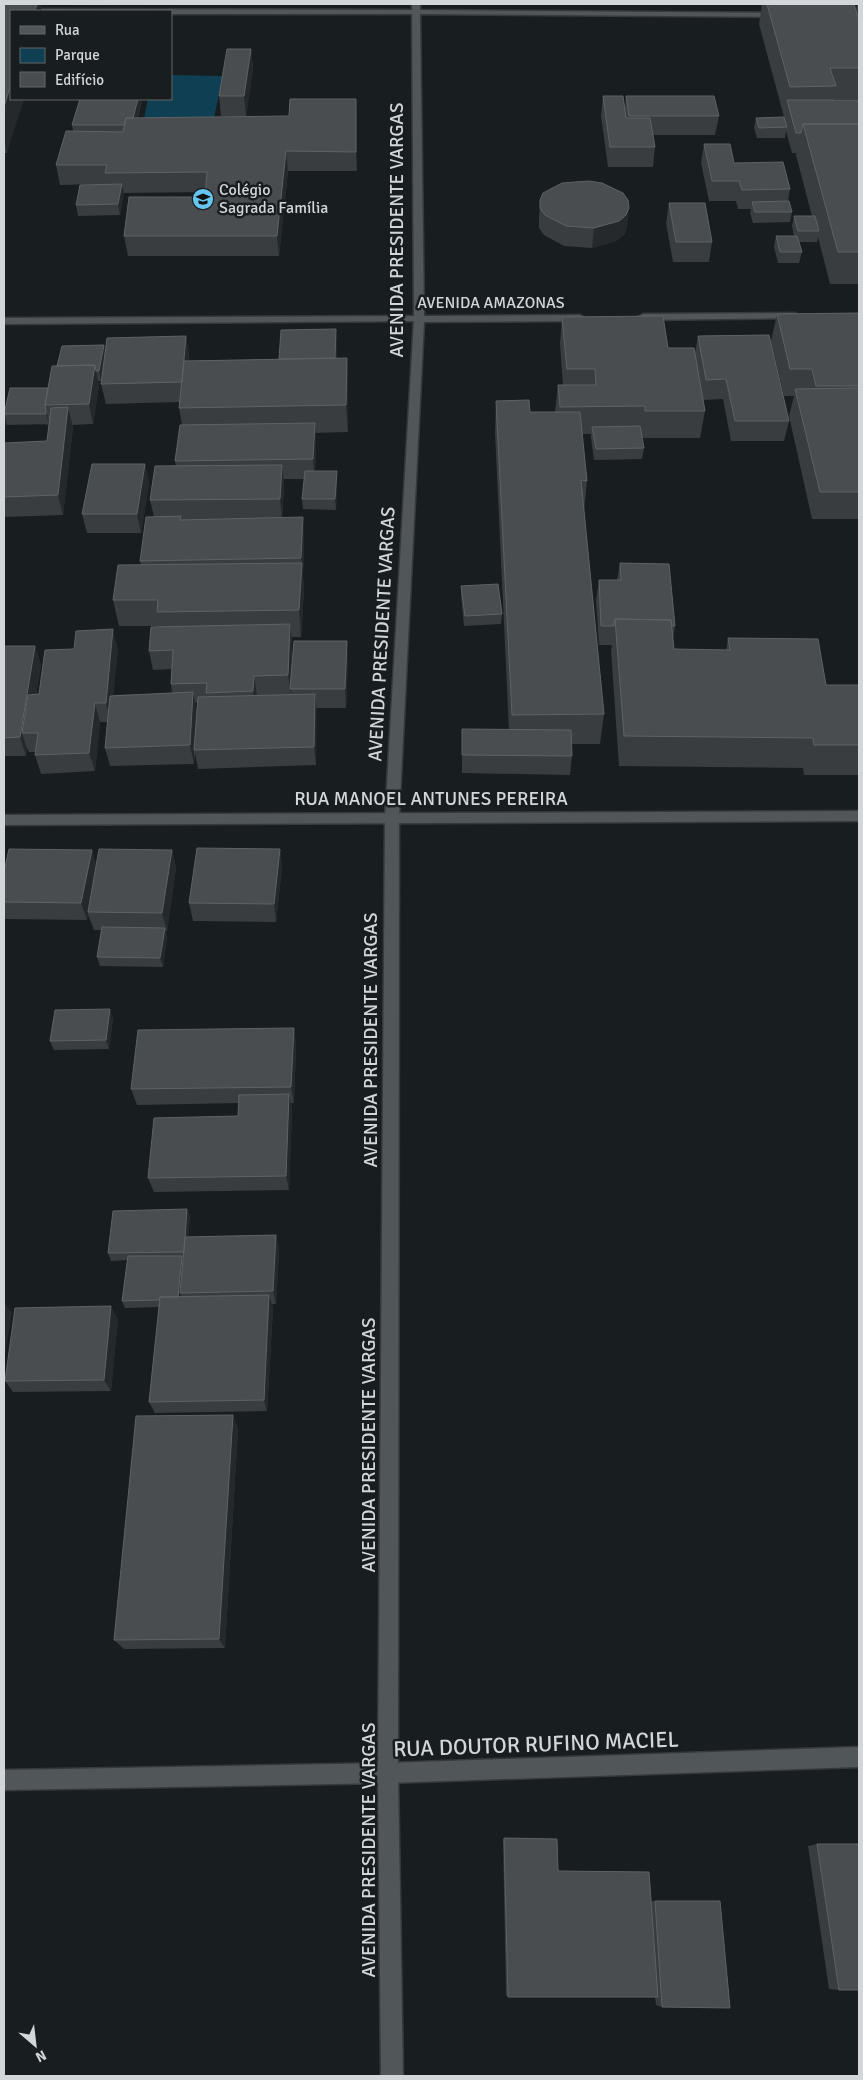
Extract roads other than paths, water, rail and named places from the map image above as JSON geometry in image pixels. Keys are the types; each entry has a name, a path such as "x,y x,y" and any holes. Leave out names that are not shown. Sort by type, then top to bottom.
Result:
{"street":[{"path":"141,10 416,8 791,15"},
{"name":"AVENIDA PRESIDENTE VARGAS","path":"392,2076 388,1773 392,818 419,319 416,8"},
{"path":"634,317 810,316"},
{"name":"AVENIDA AMAZONAS","path":"4,321 595,318"},
{"name":"RUA MANOEL ANTUNES PEREIRA","path":"4,820 859,816"},
{"name":"RUA DOUTOR RUFINO MACIEL","path":"4,1780 388,1773 859,1757"}],"place":[{"name":"Colégio Sagrada Família","path":"203,199"}]}
